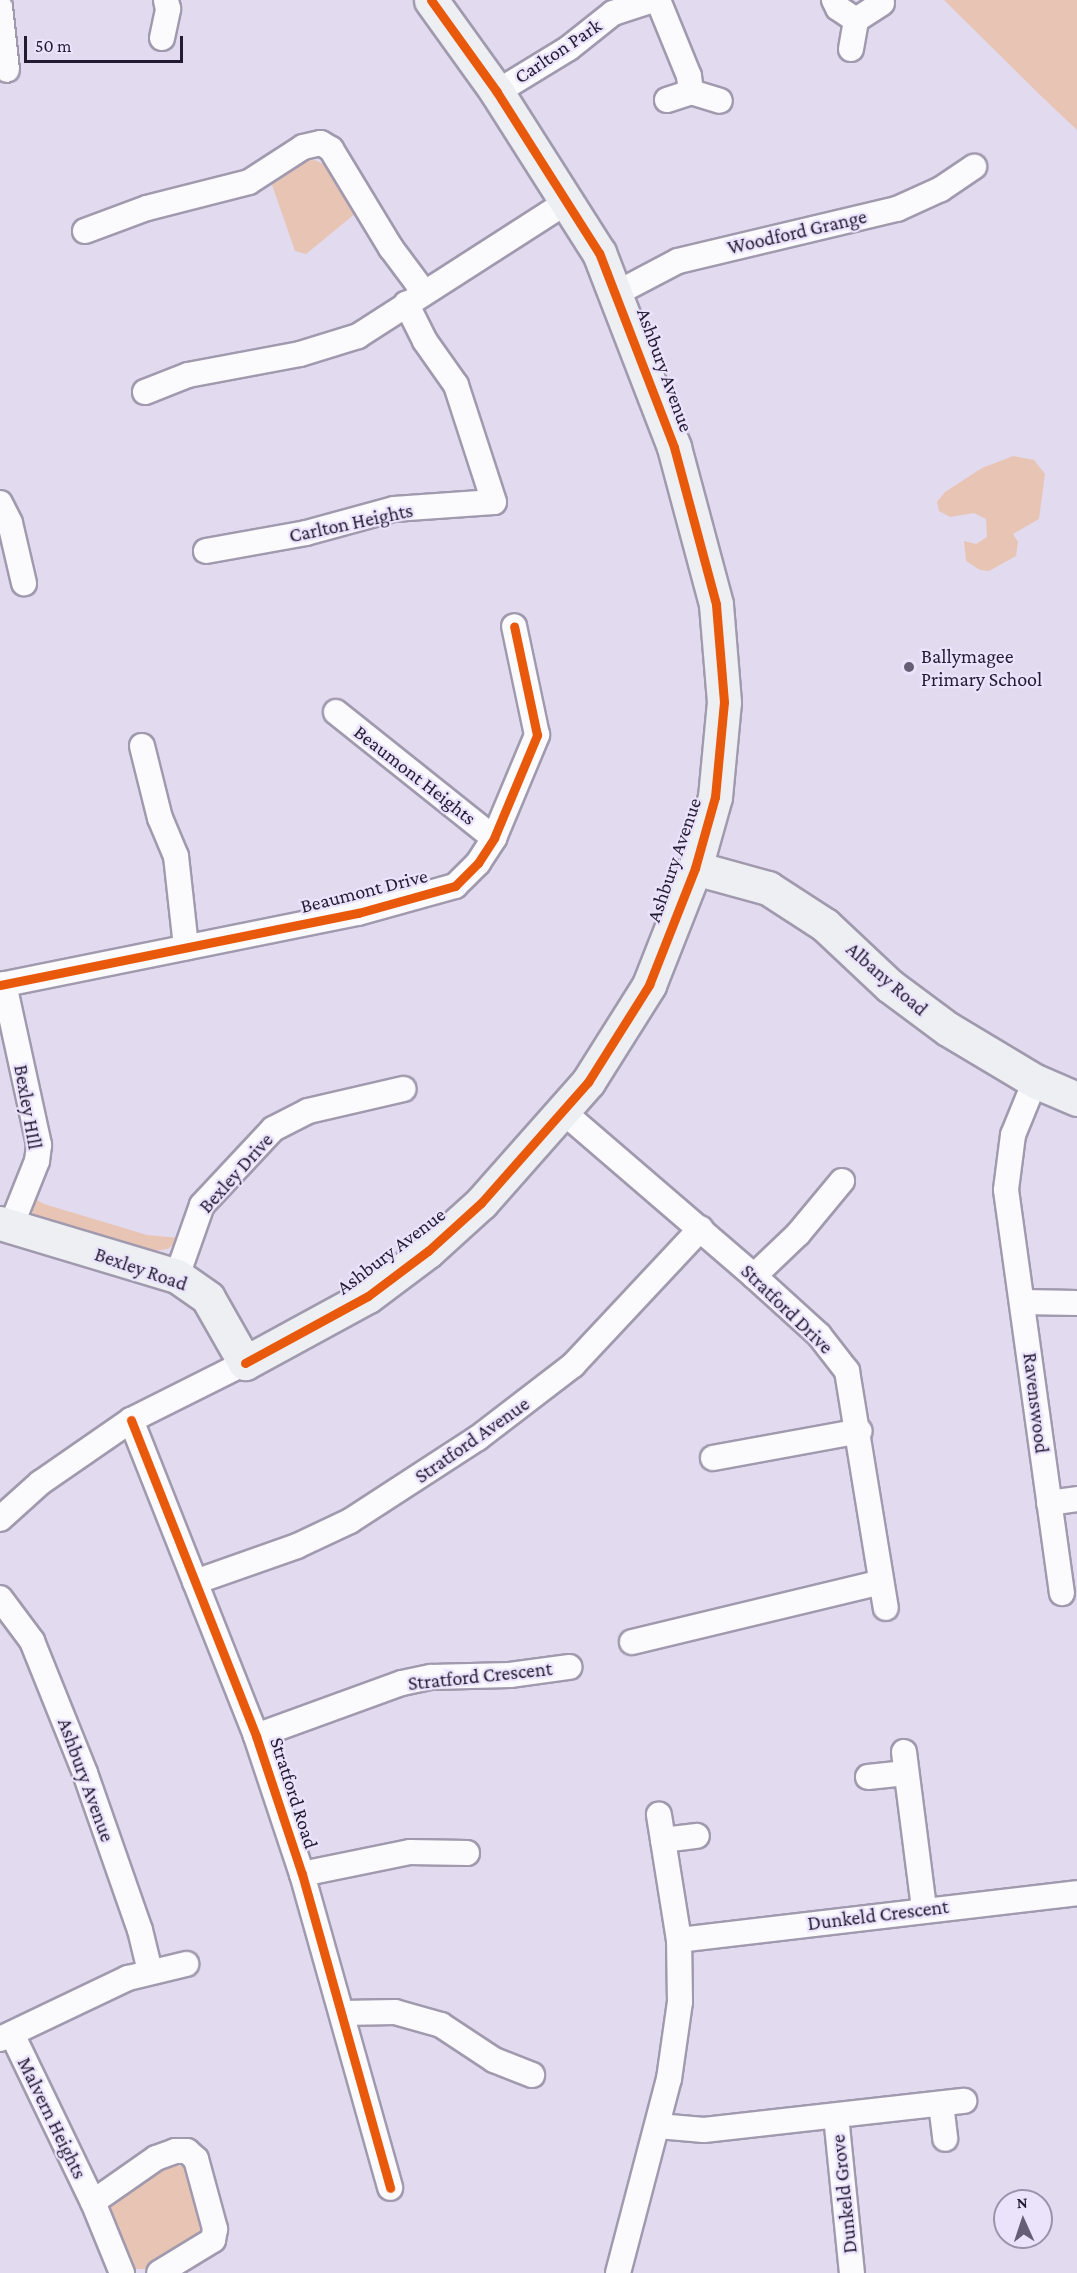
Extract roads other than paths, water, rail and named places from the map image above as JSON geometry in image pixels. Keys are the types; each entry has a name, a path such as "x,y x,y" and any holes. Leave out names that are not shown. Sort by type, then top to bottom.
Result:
{"street":[{"path":"162,38 168,9 166,0"},
{"name":"Ashbury Avenue","path":"3,1510 130,1420 245,1363 368,1296 428,1251 481,1203 588,1082 649,985 695,868 715,797 724,702 716,604 674,447 617,293 568,201 497,92 430,0"},
{"name":"Carlton Park","path":"497,92 569,48 613,13 652,0"},
{"path":"658,0 689,76 691,92"},
{"path":"834,0 838,8 856,20"},
{"path":"851,49 856,20 882,3"},
{"path":"0,7 7,70"},
{"path":"667,100 691,92 720,101"},
{"name":"Carlton Heights","path":"85,231 147,208 249,182 303,147 321,143 332,149 380,231 414,297 425,341 456,385 494,502 394,509 306,533 206,551"},
{"name":"Woodford Grange","path":"617,293 678,261 897,209 941,189 974,167"},
{"path":"145,392 188,375 300,354 358,336 414,297 568,201"},
{"path":"0,503 10,523 24,583"},
{"name":"Beaumont Drive","path":"2,985 358,913 455,886 478,863 494,838 537,735 514,626"},
{"name":"Beaumont Heights","path":"336,712 494,838"},
{"path":"142,746 160,818 176,856 186,948"},
{"name":"Albany Road","path":"695,868 768,888 825,925 890,986 948,1029 1035,1080 1077,1099"},
{"name":"Bexley HIll","path":"2,985 39,1145 37,1161 5,1225"},
{"name":"Ravenswood","path":"1035,1080 1013,1135 1006,1190 1062,1593"},
{"name":"Bexley Drive","path":"177,1276 202,1205 273,1129 308,1111 403,1089"},
{"name":"Stratford Drive","path":"561,1110 701,1228 819,1335 847,1371 860,1431 886,1608"},
{"path":"754,1276 798,1234 842,1181"},
{"name":"Bexley Road","path":"5,1225 177,1276 208,1298 245,1363"},
{"name":"Stratford Avenue","path":"195,1582 297,1546 350,1521 478,1438 573,1365 701,1228"},
{"path":"1023,1302 1077,1304"},
{"name":"Stratford Road","path":"130,1420 256,1736 302,1874 390,2188"},
{"path":"713,1458 860,1431"},
{"path":"1049,1503 1077,1499"},
{"path":"632,1642 881,1582"},
{"name":"Ashbury Avenue","path":"0,1598 32,1641 81,1762 140,1930 150,1971"},
{"name":"Stratford Crescent","path":"256,1736 402,1683 431,1677 510,1675 569,1666"},
{"path":"868,1777 905,1762 924,1909"},
{"path":"618,2273 658,2126 680,2002 679,1940 659,1815"},
{"path":"663,1840 697,1836"},
{"name":"Stratford Road","path":"302,1874 410,1852 467,1853"},
{"name":"Dunkeld Crescent","path":"679,1940 924,1909 1077,1893"},
{"path":"6,2037 128,1978 186,1964"},
{"path":"342,2013 395,2012 441,2025 494,2060 532,2074"},
{"name":"Malvern Heights","path":"6,2037 93,2202 122,2273"},
{"path":"658,2126 704,2130 953,2103 945,2139"},
{"name":"Dunkeld Grove","path":"836,2116 852,2273"},
{"name":"Malvern Heights","path":"93,2202 156,2158 175,2151 187,2151 196,2159 215,2229 213,2240 159,2273"}],"place":[{"name":"Ballymagee Primary School","path":"909,667"}]}
